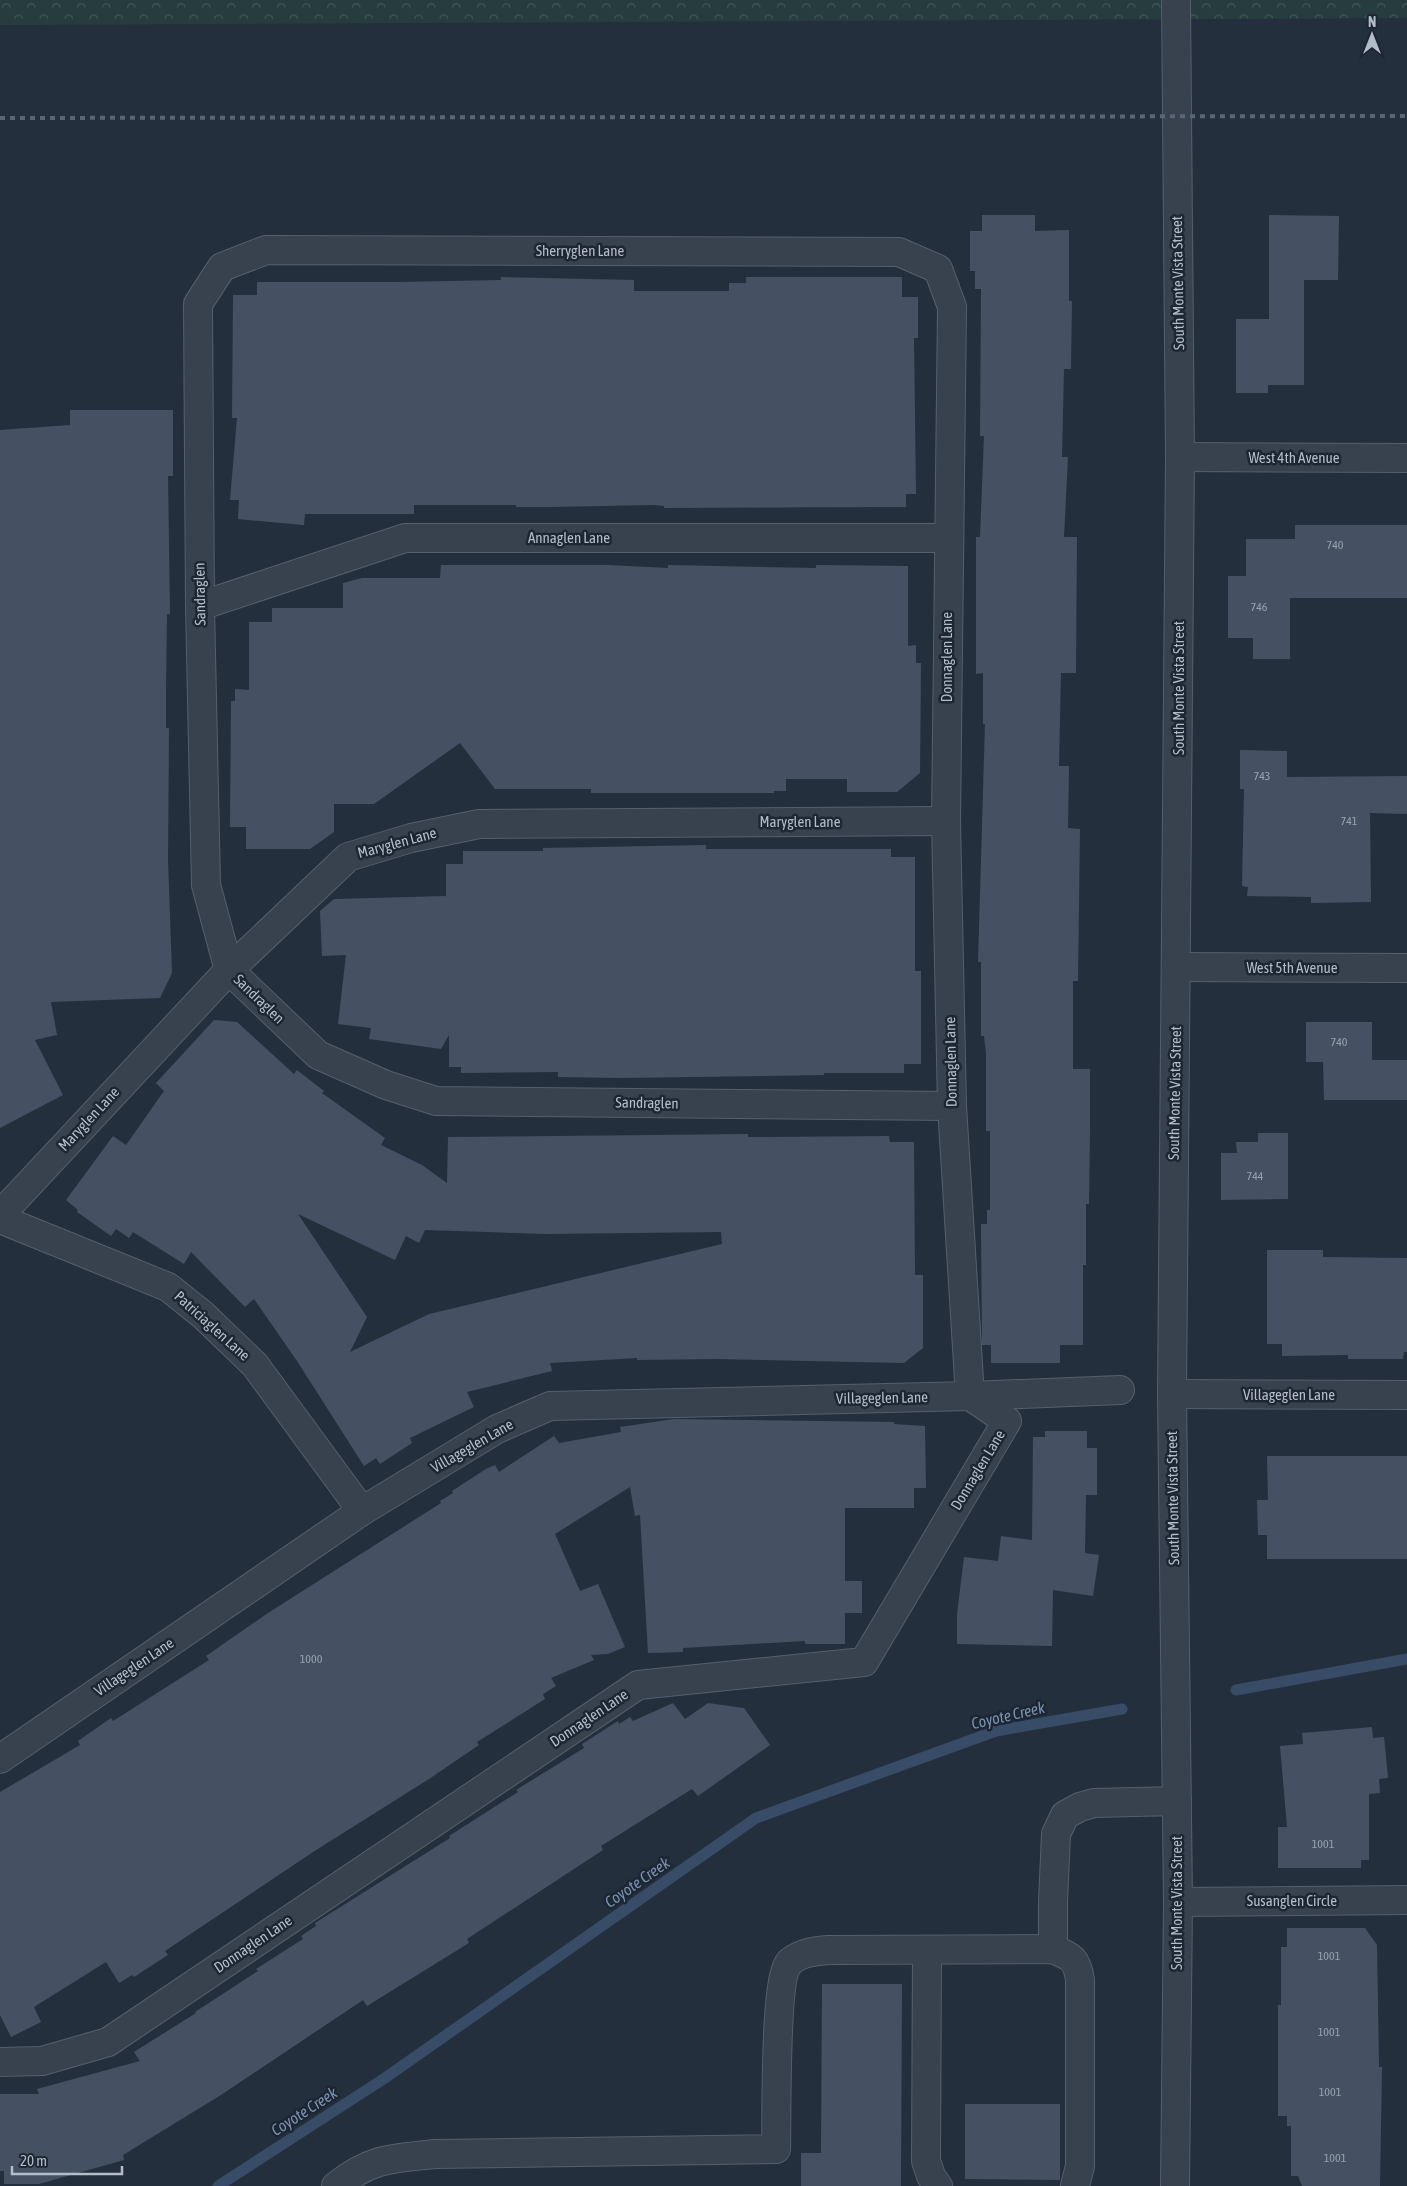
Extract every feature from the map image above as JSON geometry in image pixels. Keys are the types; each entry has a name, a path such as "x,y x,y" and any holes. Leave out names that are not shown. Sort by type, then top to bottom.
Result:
{"street":[{"name":"South Monte Vista Street","path":"1175,2186 1178,1902 1172,1394 1180,457 1176,0"},
{"name":"Sherryglen Lane","path":"222,267 266,250 325,250 899,252 938,269"},
{"name":"Sandraglen","path":"222,267 198,304 200,606 206,885 229,970 318,1055 386,1085 436,1101 952,1106"},
{"name":"Donnaglen Lane","path":"0,2062 42,2061 108,2042 638,1685 864,1662 1007,1422 970,1396 952,1106 946,821 952,306 938,269"},
{"name":"West 4th Avenue","path":"1180,457 1407,458"},
{"name":"Annaglen Lane","path":"200,606 406,538 948,538"},
{"name":"Maryglen Lane","path":"0,1215 229,970 348,857 411,838 479,824 946,821"},
{"name":"West 5th Avenue","path":"1177,967 1407,968"},
{"name":"Patriciaglen Lane","path":"0,1219 168,1287 203,1315 255,1365 362,1511"},
{"name":"Villageglen Lane","path":"0,1759 362,1511 497,1429 550,1406 970,1396 1120,1390"},
{"name":"Villageglen Lane","path":"1172,1394 1407,1395"},
{"path":"1053,1949 1056,1834 1065,1815 1080,1807 1094,1803 1177,1801"},
{"name":"Susanglen Circle","path":"1178,1902 1407,1900"},
{"path":"336,2186 362,2167 380,2160 436,2154 776,2149 780,1998 786,1969 790,1962 814,1952 1053,1949 1070,1956 1078,1966 1080,1980 1080,2166 1075,2186"},
{"path":"927,1950 926,2161 931,2176 938,2186"}],"green space":[{"path":"0,0 1407,0 1407,18 0,25"}],"building":[{"path":"982,215 1035,215 1035,231 1069,230 1069,301 1072,301 1071,369 1064,369 1062,457 1068,457 1064,537 1077,537 1076,673 1061,673 1059,766 1069,766 1068,828 1080,829 1078,981 1073,981 1073,1069 1090,1069 1090,1131 1089,1204 1086,1204 1086,1265 1083,1265 1083,1345 1060,1345 1060,1363 991,1363 991,1345 982,1345 981,1224 987,1224 987,1210 990,1210 990,1131 986,1131 986,1053 984,1036 981,1036 981,962 978,962 985,724 983,724 983,673 976,674 976,537 980,537 984,436 980,436 981,289 975,289 975,271 970,271 970,231 982,231"},
{"path":"1269,215 1339,216 1338,280 1304,280 1304,385 1268,385 1268,393 1236,393 1236,319 1269,319"},
{"path":"501,277 634,280 634,291 729,291 729,283 746,283 746,277 902,277 902,297 918,297 918,338 914,338 916,494 906,494 906,507 664,508 664,506 653,505 516,507 516,505 414,505 414,514 305,514 304,525 238,519 239,500 230,500 237,418 232,418 233,295 257,295 257,282 501,280"},
{"path":"70,410 173,410 173,476 168,476 170,614 167,614 166,689 166,728 169,728 168,860 172,973 160,998 51,1002 57,1035 35,1040 63,1095 0,1128 0,430 70,425"},
{"path":"1295,525 1407,525 1407,598 1290,598 1290,659 1253,659 1253,638 1228,638 1228,576 1246,576 1246,539 1295,539"},
{"path":"441,565 608,565 668,568 668,565 816,568 816,565 908,566 908,646 916,645 916,663 921,663 920,773 897,792 847,792 847,779 786,779 786,791 774,791 774,793 591,793 591,789 495,789 460,743 374,804 334,804 334,832 310,849 246,849 246,827 230,827 231,701 235,701 235,689 249,690 249,622 272,622 272,608 343,608 343,583 362,578 440,578"},
{"path":"1240,750 1287,751 1287,777 1407,776 1407,814 1370,813 1371,902 1311,903 1311,897 1247,896 1248,887 1242,886 1244,789 1240,789"},
{"path":"706,845 706,849 891,849 891,857 915,857 915,971 921,971 921,1064 904,1064 904,1073 824,1073 824,1075 622,1078 558,1077 558,1072 461,1073 461,1067 449,1067 449,1035 441,1049 369,1039 371,1028 338,1024 346,955 322,956 320,911 334,899 446,896 446,864 463,864 463,851 543,851 543,848"},
{"path":"214,1020 237,1022 294,1074 297,1070 324,1091 322,1093 385,1138 381,1145 422,1165 447,1183 448,1137 748,1134 748,1137 889,1136 890,1142 914,1142 915,1275 923,1275 923,1348 904,1363 717,1359 637,1360 637,1358 550,1363 552,1371 467,1392 474,1407 410,1438 412,1443 380,1464 376,1458 364,1466 297,1361 254,1299 245,1307 191,1252 184,1264 133,1232 129,1238 116,1229 111,1236 77,1212 78,1210 66,1200 113,1136 126,1145 164,1091 156,1083","holes":["298,1214 395,1260 406,1236 419,1243 425,1230 544,1234 721,1232 722,1244 429,1314 350,1352 367,1317"]},
{"path":"1306,1022 1372,1022 1372,1060 1407,1060 1407,1100 1324,1100 1323,1062 1306,1062"},
{"path":"1258,1133 1288,1133 1288,1199 1221,1200 1221,1153 1237,1153 1236,1142 1258,1142"},
{"path":"1267,1250 1323,1250 1323,1257 1407,1258 1407,1352 1404,1352 1403,1359 1348,1359 1348,1355 1282,1356 1282,1344 1267,1344"},
{"path":"674,1419 894,1422 894,1424 925,1426 926,1488 914,1488 914,1508 845,1508 845,1581 862,1581 862,1613 845,1613 845,1644 805,1644 805,1641 683,1648 683,1652 648,1653 640,1515 635,1516 630,1487 555,1534 580,1591 598,1584 625,1647 608,1654 591,1655 594,1660 551,1678 556,1686 543,1694 545,1699 477,1742 479,1745 429,1779 313,1852 165,1951 168,1955 134,1977 132,1975 119,1983 106,1962 34,2007 41,2022 11,2037 0,2015 0,1792 80,1745 78,1741 111,1718 113,1721 209,1660 206,1656 268,1613 441,1503 440,1501 453,1493 452,1491 486,1469 495,1465 499,1472 554,1436 559,1443 621,1432 620,1427"},
{"path":"1045,1431 1087,1431 1087,1448 1097,1448 1097,1495 1086,1495 1085,1553 1099,1555 1093,1596 1053,1590 1052,1646 957,1644 957,1614 964,1557 998,1561 1001,1536 1032,1540 1033,1437 1045,1437"},
{"path":"1267,1456 1407,1456 1407,1559 1267,1559 1267,1535 1258,1535 1257,1500 1268,1500"},
{"path":"673,1703 685,1719 708,1703 744,1708 770,1745 698,1796 692,1789 601,1846 603,1850 467,1939 469,1943 367,2006 363,2000 221,2095 123,2155 124,2160 39,2184 4,2184 4,2171 0,2171 0,2094 39,2094 37,2089 140,2061 134,2052 196,2013 258,1971 256,1969 303,1939 301,1936 316,1926 315,1923 450,1838 449,1836 518,1792 516,1790 584,1748 582,1744 618,1721 619,1724 630,1717 633,1721"},
{"path":"1372,1727 1373,1738 1384,1737 1388,1778 1379,1779 1380,1793 1369,1794 1369,1860 1361,1860 1361,1868 1278,1868 1278,1827 1287,1827 1280,1746 1303,1744 1302,1733"},
{"path":"1287,1928 1365,1928 1377,1945 1379,2067 1382,2067 1380,2186 1302,2186 1298,2176 1291,2176 1291,2126 1287,2126 1287,2116 1278,2116 1278,2005 1281,2005 1281,1947 1287,1947"},
{"path":"822,1984 902,1984 901,2186 801,2186 801,2153 821,2153"},
{"path":"965,2104 1060,2104 1060,2180 965,2179"}],"waterway":[{"name":"Coyote Creek","path":"1236,1690 1407,1659"},
{"name":"Coyote Creek","path":"218,2186 385,2078 756,1818 996,1731 1122,1709"}],"railway":[{"path":"0,118 1407,116"}]}
